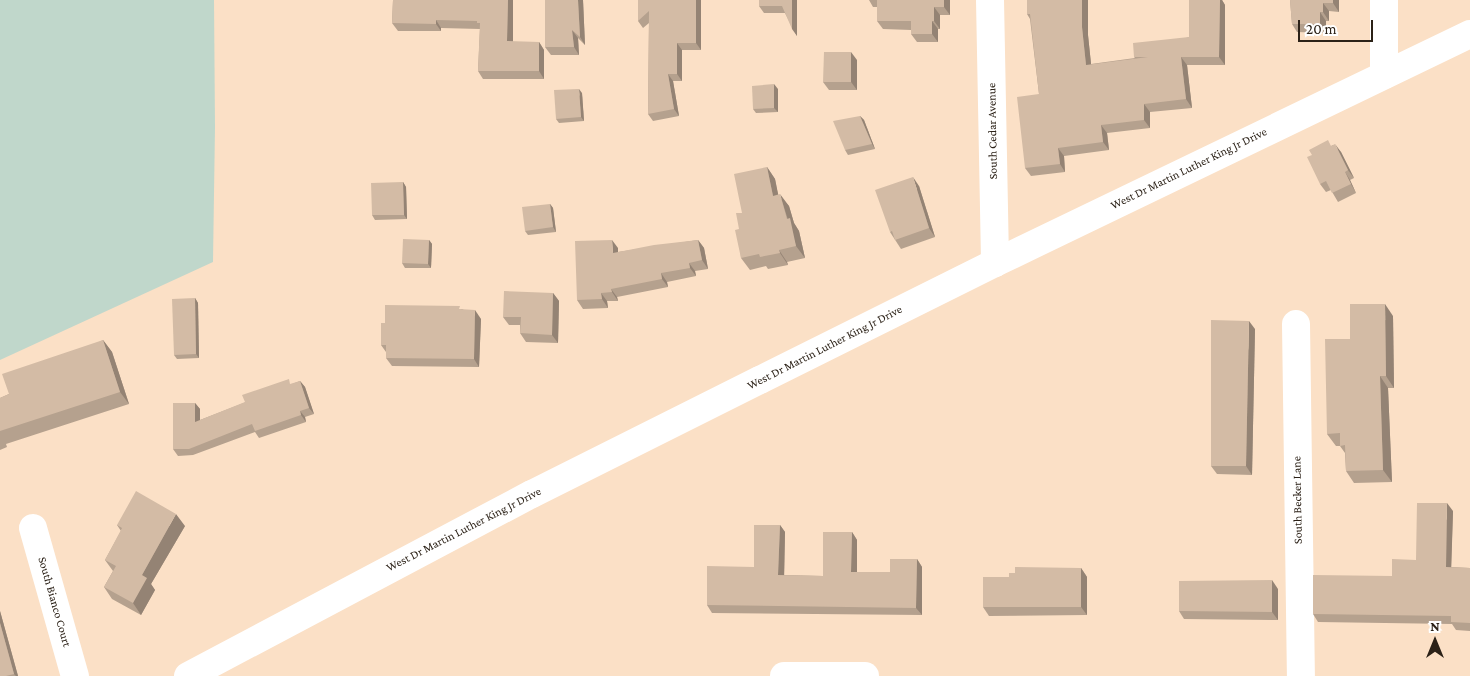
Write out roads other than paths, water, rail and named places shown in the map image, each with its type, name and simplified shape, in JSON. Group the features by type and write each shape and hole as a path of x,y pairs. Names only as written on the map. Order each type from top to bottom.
{"main road":[{"name":"South Cedar Avenue","path":"990,0 995,263"},
{"path":"1384,0 1384,75"},
{"name":"West Dr Martin Luther King Jr Drive","path":"188,676 532,494 995,263 1470,34"},
{"name":"South Becker Lane","path":"1296,324 1300,676"},
{"name":"South Bianco Court","path":"32,528 75,676"},
{"path":"784,676 865,676"}]}
